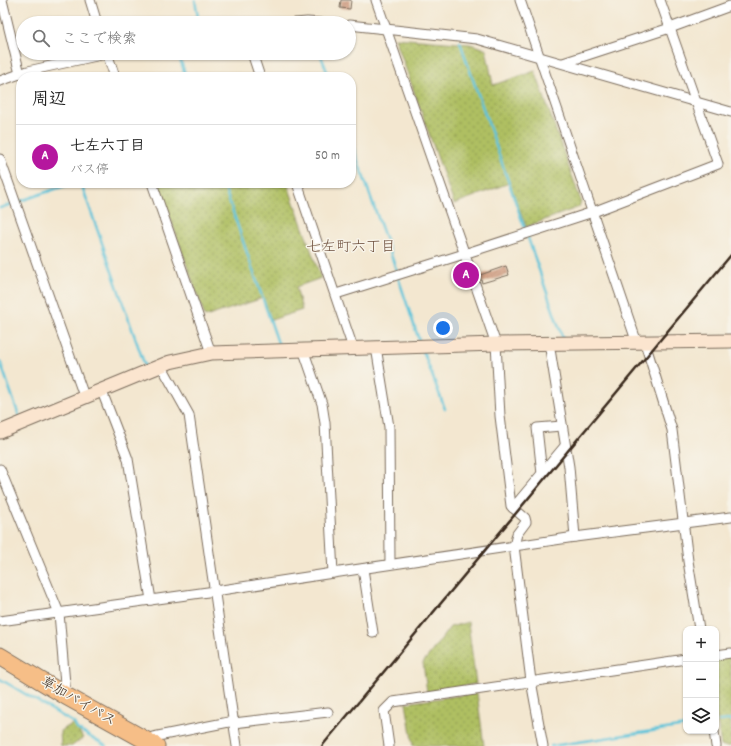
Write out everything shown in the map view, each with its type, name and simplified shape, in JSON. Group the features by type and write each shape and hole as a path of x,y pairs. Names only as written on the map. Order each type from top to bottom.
{"highway":[{"name":"草加バイパス","path":"0,656 146,745"},
{"name":"草加バイパス","path":"0,668 146,745"}],"street":[{"path":"2,0 16,58"},
{"path":"90,0 95,16"},
{"path":"376,0 496,344 500,416 511,506 525,518 526,522 517,534 514,546 531,681 543,746"},
{"path":"520,0 592,212 672,430 683,523 699,626"},
{"path":"336,294 592,212 718,164 660,0"},
{"path":"563,64 730,6"},
{"path":"356,26 477,39 731,112"},
{"path":"17,60 20,72"},
{"path":"25,72 77,60"},
{"path":"110,60 114,72"},
{"path":"254,60 258,72"},
{"path":"0,81 16,75"},
{"path":"0,159 84,396"},
{"path":"154,188 211,352"},
{"path":"299,188 336,294 353,348"},
{"path":"0,432 161,365 211,352 496,344 731,341"},
{"path":"549,343 568,467 575,537"},
{"path":"376,347 389,427 390,564"},
{"path":"303,349 322,404 325,423 333,572"},
{"path":"161,365 189,415 237,746"},
{"path":"101,390 128,459 150,600"},
{"path":"542,474 537,428 562,426"},
{"path":"513,508 565,446"},
{"path":"0,469 59,613 66,696"},
{"path":"0,621 215,591 333,572 363,569 575,537 731,517"},
{"path":"363,569 373,633"},
{"path":"719,655 731,653"},
{"path":"389,746 384,711 393,702 683,659"},
{"path":"146,745 153,737 234,722 328,712"},
{"path":"714,734 716,746"}],"green space":[{"path":"395,38 470,44 486,49 493,85 535,71 581,201 579,207 526,227 509,183 454,204"},
{"path":"160,188 289,188 321,278 296,287 302,310 271,320 263,298 205,317"},
{"path":"468,622 476,684 427,692 423,663 450,627"},
{"path":"729,656 731,671 731,746 721,746 719,732 719,658"},
{"path":"477,693 484,746 413,746 406,703"},
{"path":"74,723 83,738 72,746 61,746 60,731"}],"building":[{"path":"341,0 351,0 350,9 340,8"},
{"path":"506,266 509,275 482,283 480,275"}],"waterway":[{"path":"195,0 198,16"},
{"path":"460,42 563,339"},
{"path":"180,60 184,72"},
{"path":"323,60 327,72"},
{"path":"356,155 397,272"},
{"path":"0,208 58,188"},
{"path":"83,188 145,366"},
{"path":"225,188 279,346"},
{"path":"398,277 420,343"},
{"path":"423,351 445,409"},
{"path":"0,361 19,416"},
{"path":"0,679 74,723 77,729 106,746"},
{"path":"719,721 731,720"},
{"path":"551,746 683,726"}],"railway":[{"path":"322,746 731,255"}],"place":[{"name":"七左六丁目","path":"466,275"}],"district":[{"name":"七左町六丁目","path":"351,248"}]}
